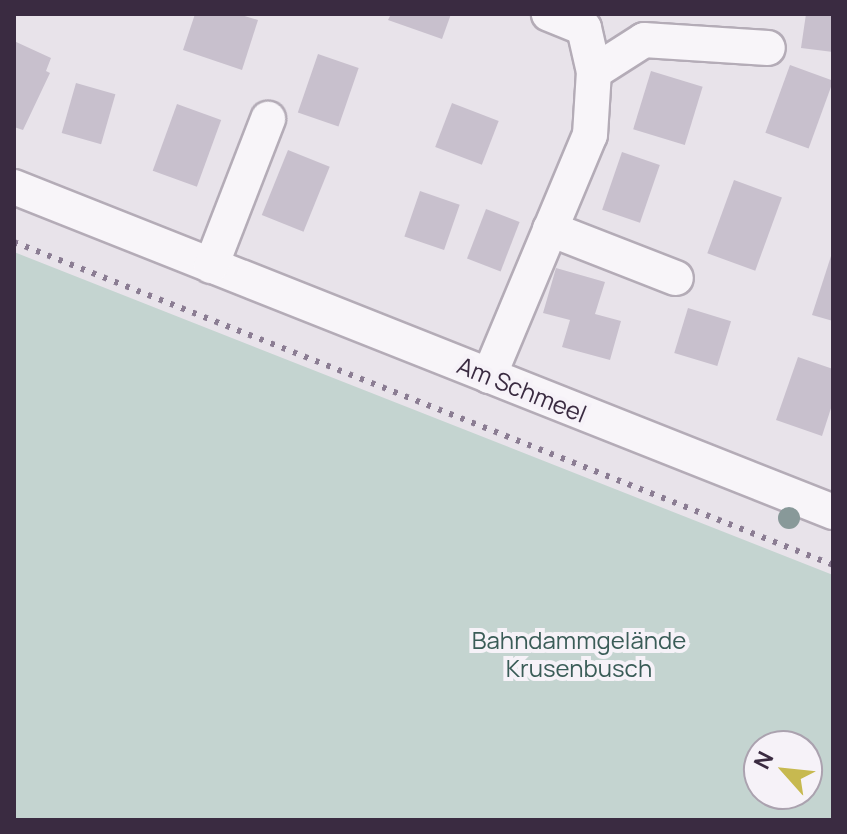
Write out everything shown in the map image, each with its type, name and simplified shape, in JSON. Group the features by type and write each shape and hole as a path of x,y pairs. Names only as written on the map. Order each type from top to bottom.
{"street":[{"path":"489,376 590,135 594,72 584,28 549,14"},
{"path":"594,72 644,40 768,48"},
{"path":"211,266 268,119"},
{"name":"Am Schmeel","path":"14,187 833,512"},
{"path":"550,229 676,278"}],"green space":[{"name":"Bahndammgelände Krusenbusch","path":"14,252 833,575 833,820 14,820"}],"building":[{"path":"195,14 238,14 258,20 242,70 183,50"},
{"path":"391,14 451,14 442,39 388,20"},
{"path":"806,14 833,14 833,52 801,48"},
{"path":"14,41 51,58 46,71 50,73 23,130 14,127"},
{"path":"318,54 359,68 338,127 298,113"},
{"path":"790,65 833,81 809,148 765,133"},
{"path":"651,71 703,87 685,145 633,129"},
{"path":"76,83 115,94 101,144 62,133"},
{"path":"452,103 499,121 482,165 435,147"},
{"path":"177,104 221,120 197,187 153,171"},
{"path":"288,150 330,167 304,232 262,215"},
{"path":"622,152 660,165 640,223 602,210"},
{"path":"734,180 782,197 755,271 707,253"},
{"path":"420,191 460,205 444,250 404,236"},
{"path":"486,209 520,222 501,271 467,258"},
{"path":"833,253 833,321 812,315"},
{"path":"556,268 605,282 595,314 621,321 610,360 562,347 570,320 543,313"},
{"path":"688,308 731,321 717,366 674,353"},
{"path":"798,357 833,369 833,402 822,436 776,420"}],"railway":[{"path":"14,242 833,565"}]}
